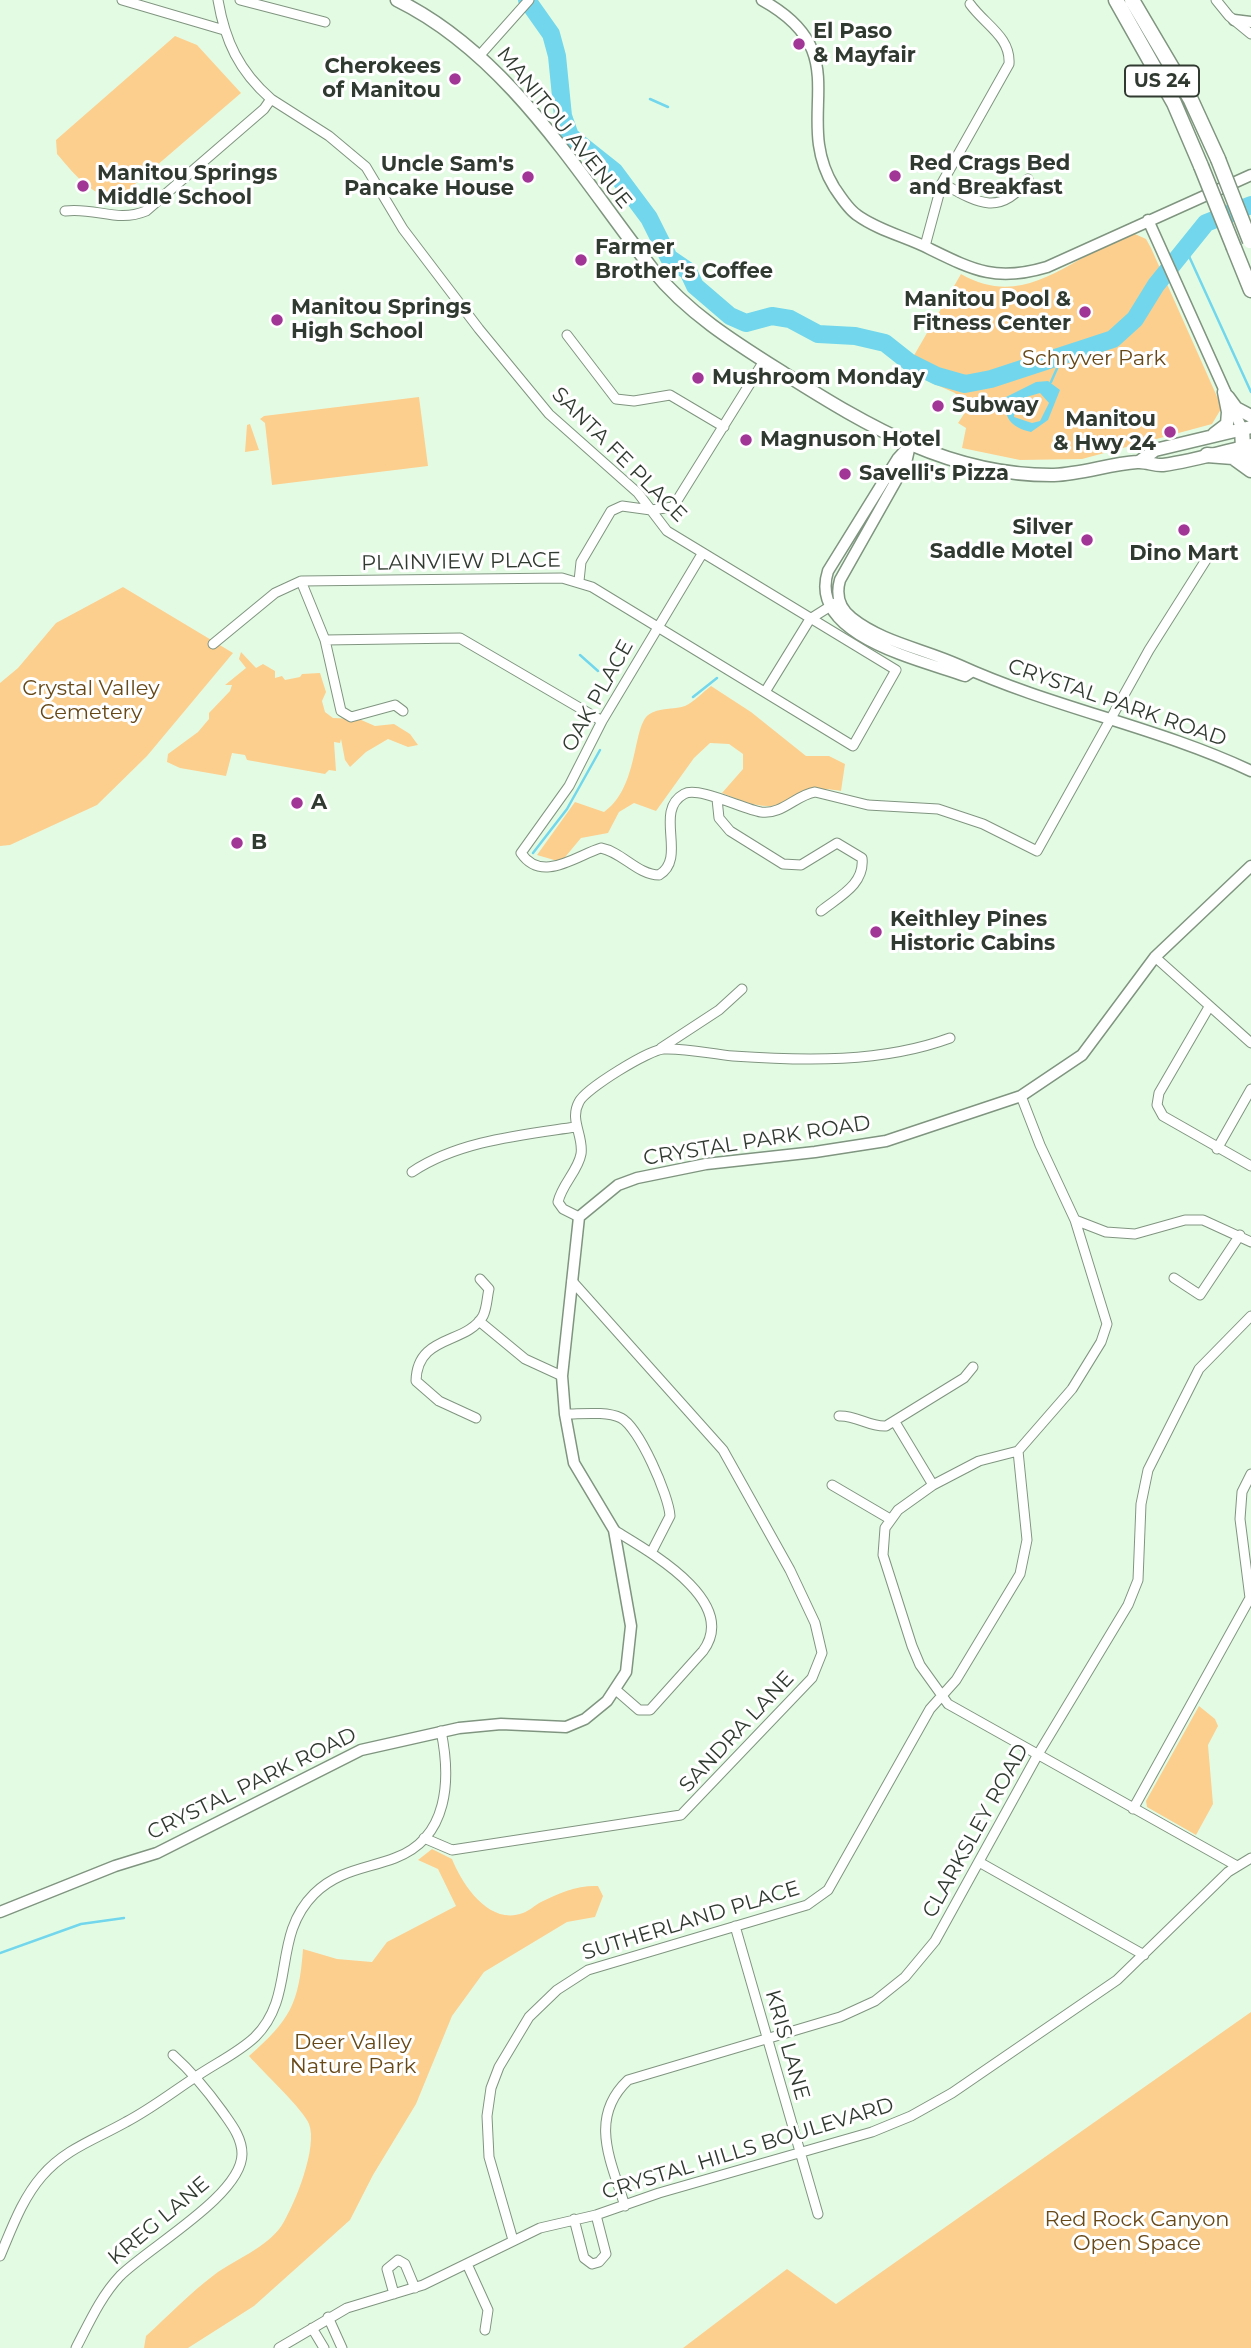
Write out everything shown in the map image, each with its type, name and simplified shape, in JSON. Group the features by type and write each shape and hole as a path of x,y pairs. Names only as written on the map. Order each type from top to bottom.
{"highway":[{"name":"US 24","path":"1116,0 1174,103 1251,290"},
{"name":"US 24","path":"1132,0 1191,100 1251,241"},
{"path":"1246,428 1251,465"},
{"path":"1207,455 1233,457 1251,470"}],"main road":[{"name":"MANITOU AVENUE","path":"397,0 442,25 481,55 547,132 662,280 706,320 764,361 854,417 910,445 961,464 1040,475 1091,471 1139,462 1160,466 1248,444"},
{"path":"1224,392 1236,408 1251,416"},
{"path":"1205,438 1227,424 1228,412 1224,392"},
{"name":"MANITOU AVENUE","path":"1139,462 1155,450 1246,428"}],"street":[{"path":"122,0 224,30"},
{"name":"SANTA FE PLACE","path":"218,0 231,50 246,72 271,99 338,142 366,167 411,240 549,414 638,493 667,531 897,670 853,746"},
{"path":"240,0 324,22"},
{"path":"481,55 529,0"},
{"path":"762,0 796,23 814,49 820,90 819,152 825,173 839,195 856,215 988,275 1020,275 1047,267 1251,175"},
{"path":"1216,0 1251,34"},
{"path":"925,246 942,183 1009,64 1010,51 1006,42 970,4"},
{"path":"1234,20 1251,22"},
{"path":"65,211 85,208 130,217 146,211 264,109 271,99"},
{"path":"942,183 984,205 1003,202 1020,189 1028,178"},
{"path":"1148,220 1224,392 1246,428"},
{"path":"567,335 616,399 634,401 670,395 724,427"},
{"path":"579,581 581,562 607,514 622,506 651,510 673,508 764,361"},
{"path":"765,692 810,619 839,601 838,587 843,572 906,463 910,445"},
{"path":"828,607 825,582 828,571 898,458 910,445"},
{"path":"821,911 858,881 864,871 862,858 837,843 801,865 783,864 730,831 719,818 717,799 764,813 779,810 815,792 868,805 938,809 983,824 1037,851 1113,719 1149,650 1211,552"},
{"name":"OAK PLACE","path":"702,554 602,721 569,786 521,853 538,865 560,866 601,848 621,855 652,875 659,875 669,865 670,819 678,799 689,792 698,791 717,799"},
{"name":"PLAINVIEW PLACE","path":"213,644 275,593 300,581 555,578 579,581 853,746"},
{"path":"300,581 325,640 341,711 351,717 395,705 403,711"},
{"name":"CRYSTAL PARK ROAD","path":"839,601 853,618 876,632 971,672 1113,719 1251,771"},
{"name":"CRYSTAL PARK ROAD","path":"828,607 842,623 864,638 965,676 971,672"},
{"path":"325,640 460,638 602,721"},
{"name":"CRYSTAL PARK ROAD","path":"0,1912 116,1866 151,1856 361,1750 441,1731 501,1724 566,1727 596,1712 616,1690 629,1661 631,1626 614,1530 574,1463 565,1415 562,1376 579,1217 618,1185 637,1178 706,1164 886,1141 1021,1096 1082,1055 1154,957 1251,866"},
{"path":"1154,957 1251,1043"},
{"path":"579,1217 563,1209 558,1202 565,1181 581,1155 575,1127 576,1106 583,1095 719,1010 742,989"},
{"path":"1209,1007 1159,1093 1157,1105 1163,1116 1251,1167"},
{"path":"661,1048 769,1058 828,1059 927,1046 950,1038"},
{"path":"1217,1149 1251,1089"},
{"path":"1021,1096 1040,1145 1075,1220 1107,1324 1095,1352 1072,1389 1018,1451 979,1461 933,1485 890,1519 883,1537 883,1555 920,1665 957,1712 1237,1866"},
{"path":"412,1172 437,1156 522,1135 575,1127"},
{"path":"1075,1220 1106,1231 1135,1234 1185,1220 1203,1220 1251,1242"},
{"path":"1174,1278 1200,1295 1240,1236"},
{"path":"476,1418 424,1391 416,1381 416,1370 432,1347 479,1321 485,1313 489,1289 480,1279"},
{"name":"SANDRA LANE","path":"424,1838 452,1850 681,1815 812,1678 822,1653 815,1622 790,1570 723,1450 572,1281"},
{"name":"CLARKSLEY ROAD","path":"625,2206 603,2128 610,2102 622,2087 638,2075 840,2017 864,2007 892,1989 935,1941 1037,1756 1128,1605 1138,1580 1141,1504 1148,1470 1199,1368 1251,1316"},
{"path":"479,1321 525,1359 562,1376"},
{"path":"839,1416 852,1415 881,1426 895,1422 964,1378 973,1367"},
{"path":"565,1415 612,1416 629,1425 662,1483 670,1510 670,1516 652,1553"},
{"path":"895,1422 933,1485"},
{"name":"SUTHERLAND PLACE","path":"513,2240 489,2157 487,2116 491,2088 517,2032 542,2001 588,1970 807,1905 828,1890 942,1694 956,1681 1023,1565 1027,1540 1018,1451"},
{"path":"1133,1809 1250,1598 1240,1519 1241,1492 1251,1474"},
{"path":"832,1485 890,1519"},
{"path":"614,1530 652,1553 688,1581 710,1618 712,1634 703,1651 650,1710 639,1710 616,1690"},
{"path":"0,2256 28,2196 44,2173 65,2155 145,2111 244,2046 267,2023 282,1989 287,1938 298,1914 313,1894 335,1877 395,1858 424,1838 437,1821 446,1790 447,1766 441,1731"},
{"name":"CRYSTAL HILLS BOULEVARD","path":"279,2348 328,2318 361,2303 415,2288 513,2240 555,2223 596,2215 872,2132 931,2106 1117,1980 1237,1866 1251,1858"},
{"path":"979,1862 1144,1955"},
{"name":"KRIS LANE","path":"734,1926 818,2214"},
{"name":"KREG LANE","path":"76,2348 103,2298 122,2274 229,2185 241,2163 240,2141 197,2076 173,2056"},
{"path":"574,2219 584,2258 590,2263 596,2263 606,2254 596,2215"},
{"path":"394,2294 387,2270 390,2264 398,2260 405,2264 415,2288"},
{"path":"467,2264 488,2310 485,2330"},
{"path":"328,2318 342,2348"},
{"path":"312,2328 324,2348"}],"green space":[{"path":"175,36 197,45 241,93 120,197 110,197 93,190 57,154 56,140"},
{"name":"Schryver Park","path":"1135,234 1146,239 1151,248 1219,401 1221,409 1212,424 1082,459 1020,460 962,448 966,428 958,423 968,408 955,393 905,371 961,274 985,284 1008,287 1030,283"},
{"path":"419,397 428,466 272,485 265,423 260,419 264,416"},
{"path":"250,424 259,450 245,452 247,425"},
{"name":"Crystal Valley Cemetery","path":"123,587 233,653 147,756 97,805 10,845 0,846 0,683 18,668 56,623"},
{"path":"241,652 256,668 263,664 275,671 275,678 282,676 285,680 300,677 302,674 320,673 326,692 322,701 325,712 333,718 359,719 375,726 394,724 410,734 418,745 408,747 388,739 366,752 350,767 345,760 341,739 340,743 334,742 336,771 329,770 325,774 247,760 245,755 232,753 226,776 180,768 167,762 168,754 198,732 209,719 209,713 230,691 232,685 225,685 246,668 239,659"},
{"path":"711,686 751,712 806,756 829,756 845,764 841,791 818,790 771,806 740,800 722,793 743,769 743,754 729,744 710,743 694,758 656,811 634,803 619,812 608,833 581,838 561,862 537,855 575,802 604,812 615,801 629,774 639,733 648,715 685,706"},
{"path":"1199,1706 1215,1719 1218,1726 1208,1745 1213,1804 1196,1835 1147,1807 1146,1801"},
{"name":"Deer Valley Nature Park","path":"432,1849 452,1859 470,1891 488,1908 499,1914 523,1913 541,1902 583,1887 598,1886 603,1896 595,1917 567,1922 484,1972 452,2016 416,2104 373,2175 350,2220 254,2306 188,2348 144,2348 146,2336 196,2289 276,2233 299,2190 308,2161 311,2134 309,2124 291,2100 249,2056 274,2032 290,2010 299,1984 303,1949 337,1959 372,1962 387,1942 456,1906 438,1869 418,1860"},
{"name":"Red Rock Canyon Open Space","path":"1251,2012 1251,2348 683,2348 787,2269 836,2304"}],"water":[{"path":"1048,381 1060,390 1048,420 1031,432 1013,424 1007,416 1006,397 1036,382","holes":["1040,393 1049,403 1040,421 1032,423 1014,417 1016,400"]}],"waterway":[{"path":"527,0 551,34 557,56 563,116 570,136 614,171 649,218 669,258 688,271 695,286 730,316 746,323 772,316 790,319 818,334 855,336 885,343 909,362 937,376 965,384 991,379 1113,339 1135,319 1156,285 1206,223 1251,205"},
{"path":"650,99 668,107"},
{"path":"1189,244 1188,254 1251,392"},
{"path":"1051,382 1062,357"},
{"path":"580,655 598,671"},
{"path":"693,697 717,678"},
{"path":"533,853 567,809 600,750"},
{"path":"0,1953 81,1924 124,1918"}],"place":[{"name":"El Paso & Mayfair","path":"799,44"},
{"name":"Cherokees of Manitou","path":"455,79"},
{"name":"Red Crags Bed and Breakfast","path":"895,176"},
{"name":"Uncle Sam's Pancake House","path":"528,177"},
{"name":"Manitou Springs Middle School","path":"83,186"},
{"name":"Farmer Brother's Coffee","path":"581,260"},
{"name":"Manitou Pool & Fitness Center","path":"1085,312"},
{"name":"Manitou Springs High School","path":"277,320"},
{"name":"Mushroom Monday","path":"698,378"},
{"name":"Subway","path":"938,406"},
{"name":"Manitou & Hwy 24","path":"1170,432"},
{"name":"Magnuson Hotel","path":"746,440"},
{"name":"Savelli's Pizza","path":"845,474"},
{"name":"Dino Mart","path":"1184,530"},
{"name":"Silver Saddle Motel","path":"1087,540"},
{"name":"A","path":"297,803"},
{"name":"B","path":"237,843"},
{"name":"Keithley Pines Historic Cabins","path":"876,932"}]}
